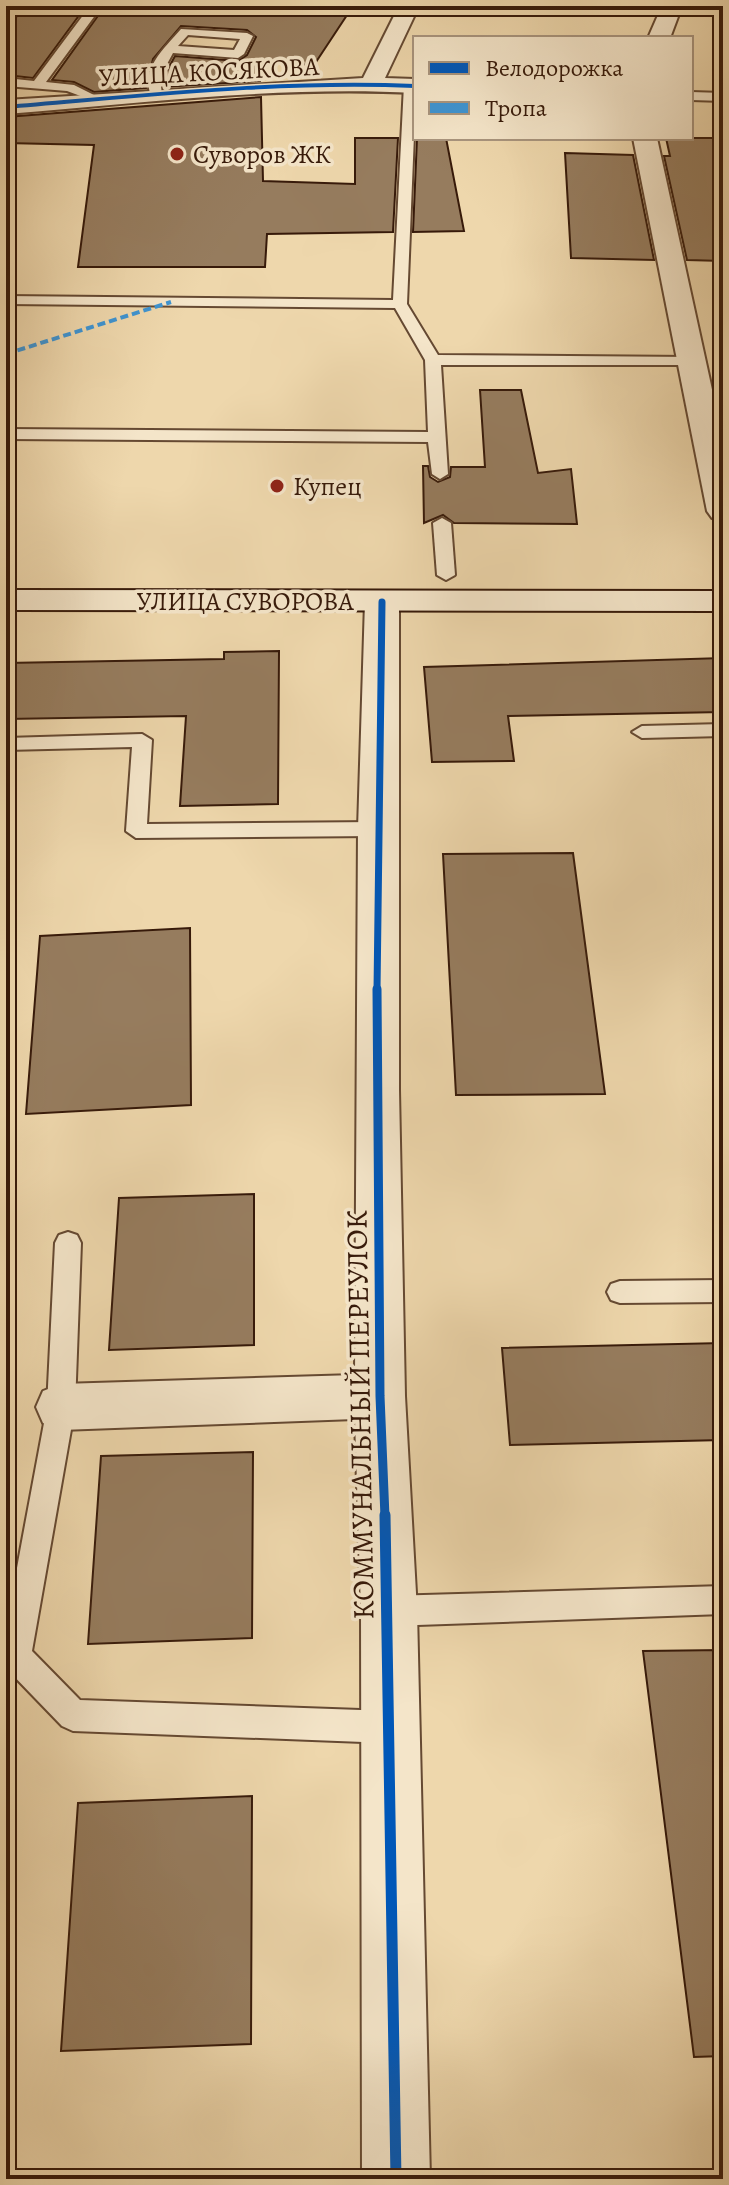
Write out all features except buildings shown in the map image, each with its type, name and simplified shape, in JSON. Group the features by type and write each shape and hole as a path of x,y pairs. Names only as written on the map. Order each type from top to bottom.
{"street":[{"path":"371,84 409,6"},
{"path":"660,36 672,6"},
{"name":"УЛИЦА КОСЯКОВА","path":"6,107 90,98 371,84 412,86"},
{"path":"645,140 691,362 716,442 723,511"},
{"name":"УЛИЦА СУВОРОВА","path":"6,575 723,573"},
{"name":"УЛИЦА СУВОРОВА","path":"6,600 723,601"},
{"name":"КОММУНАЛЬНЫЙ ПЕРЕУЛОК","path":"382,602 377,829 380,1396 389,1611 396,2179"},
{"path":"61,1407 380,1396"}],"lane":[{"path":"39,85 41,77 96,6"},
{"path":"156,95 150,82 152,72 185,31 247,36 238,54 171,49"},
{"path":"6,82 70,88 90,98"},
{"path":"412,86 400,304 433,360 440,474"},
{"path":"693,96 723,97"},
{"path":"6,300 400,304"},
{"path":"433,360 691,362"},
{"path":"6,434 436,437"},
{"path":"442,523 446,575"},
{"path":"642,732 723,730"},
{"path":"6,744 142,740 136,831 377,829"},
{"path":"68,1243 61,1407 16,1656 73,1715 389,1727"},
{"path":"620,1292 723,1291"},
{"path":"389,1611 723,1600"}],"marked path":[{"path":"6,354 171,302"}],"cycle path":[{"path":"6,107 156,95 371,84 413,86"},
{"path":"382,602 377,829 377,1090 380,1396 389,1611 396,2179"}],"place":[{"name":"Суворов ЖК","path":"177,154"},
{"name":"Купец","path":"277,486"}]}
